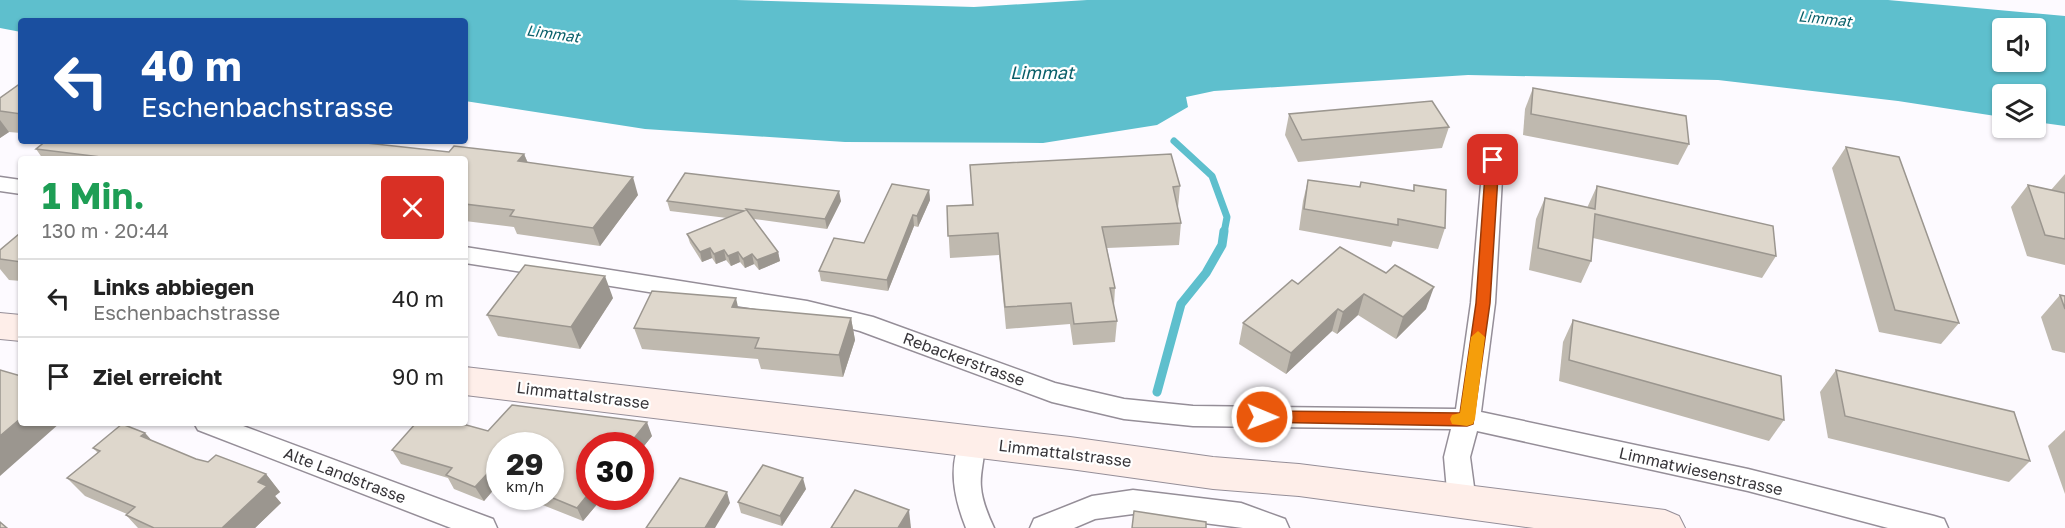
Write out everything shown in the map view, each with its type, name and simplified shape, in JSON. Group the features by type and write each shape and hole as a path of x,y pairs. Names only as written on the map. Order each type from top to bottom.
{"main road":[{"path":"0,326 18,328"},
{"name":"Limmattalstrasse","path":"468,381 1636,522 1665,528"}],"street":[{"path":"1462,502 1457,457 1467,419 1483,303 1493,160"},
{"path":"0,184 18,187"},
{"name":"Rebackerstrasse","path":"468,255 837,315 865,323 1052,392 1124,409 1193,416 1467,419"},
{"name":"Limmatwiesenstrasse","path":"1467,419 1748,480 1934,528"},
{"name":"Alte Landstrasse","path":"215,426 483,528"},
{"path":"972,442 966,472 966,493 980,528"},
{"path":"1044,528 1092,508 1133,502 1241,515 1275,528"}],"water":[{"name":"Limmat","path":"0,0 736,0 974,7 1087,0 1888,0 2065,16 2065,126 2046,123 2046,84 1992,84 1992,115 1898,101 1718,80 1468,75 1214,91 1186,97 1188,107 1157,125 1043,143 845,142 645,129 468,101 468,18 18,18 18,31 0,28"}],"building":[{"path":"18,85 18,114 0,111 0,98"},
{"path":"1533,88 1686,116 1689,144 1531,114"},
{"path":"1432,101 1449,127 1302,140 1289,114"},
{"path":"42,144 376,144 449,152 454,146 524,154 518,161 633,177 593,228 510,216 514,210 468,204 468,156 93,156 36,149"},
{"path":"1846,147 1899,157 1959,323 1895,310"},
{"path":"1171,154 1180,186 1173,187 1181,223 1102,227 1115,288 1110,288 1117,321 1074,324 1071,303 1005,307 998,233 948,236 947,206 973,205 970,165"},
{"path":"685,173 839,191 825,219 746,209 778,252 757,260 752,254 743,259 738,252 728,256 724,250 714,254 710,248 700,252 687,234 744,211 667,201"},
{"path":"1308,180 1360,187 1361,182 1414,191 1414,185 1446,190 1445,228 1398,219 1398,225 1304,209"},
{"path":"892,184 929,190 917,216 913,215 887,280 819,271 834,238 864,243"},
{"path":"2028,185 2065,193 2065,239 2045,235"},
{"path":"1597,186 1773,226 1776,256 1595,214 1591,261 1538,248 1545,198 1595,209"},
{"path":"18,235 18,262 0,259 0,250"},
{"path":"1340,247 1386,273 1395,265 1434,287 1403,317 1364,294 1343,312 1338,309 1291,353 1243,323 1292,280 1298,284"},
{"path":"525,265 605,276 571,327 487,315"},
{"path":"652,291 736,298 732,307 851,318 839,355 755,348 759,338 634,328"},
{"path":"2060,295 2065,296 2065,309"},
{"path":"1573,320 1781,376 1784,420 1569,360"},
{"path":"0,370 18,375 18,421 0,436"},
{"path":"1836,370 2014,412 2030,461 1845,416"},
{"path":"512,405 647,422 639,432 576,432 576,508 564,503 564,432 486,432 486,475 475,487 446,475 452,468 392,450 413,426 468,425 488,431"},
{"path":"120,426 127,426 145,433 141,436 196,459 208,462 216,455 266,474 258,482 267,486 222,528 154,528 126,515 135,507 67,478 100,451 93,448"},
{"path":"763,465 803,478 780,516 738,502"},
{"path":"680,478 727,492 705,528 646,528"},
{"path":"855,490 909,510 898,528 831,528"},
{"path":"1134,511 1206,522 1206,528 1132,528"}],"waterway":[{"path":"1174,141 1212,176 1227,217 1224,233"},
{"path":"1157,392 1181,304 1206,273 1222,245 1224,231"}],"slow traffic":[{"path":"1457,419 1467,419 1478,337"}],"route":[{"path":"1262,417 1467,419 1483,303 1493,160"}]}
